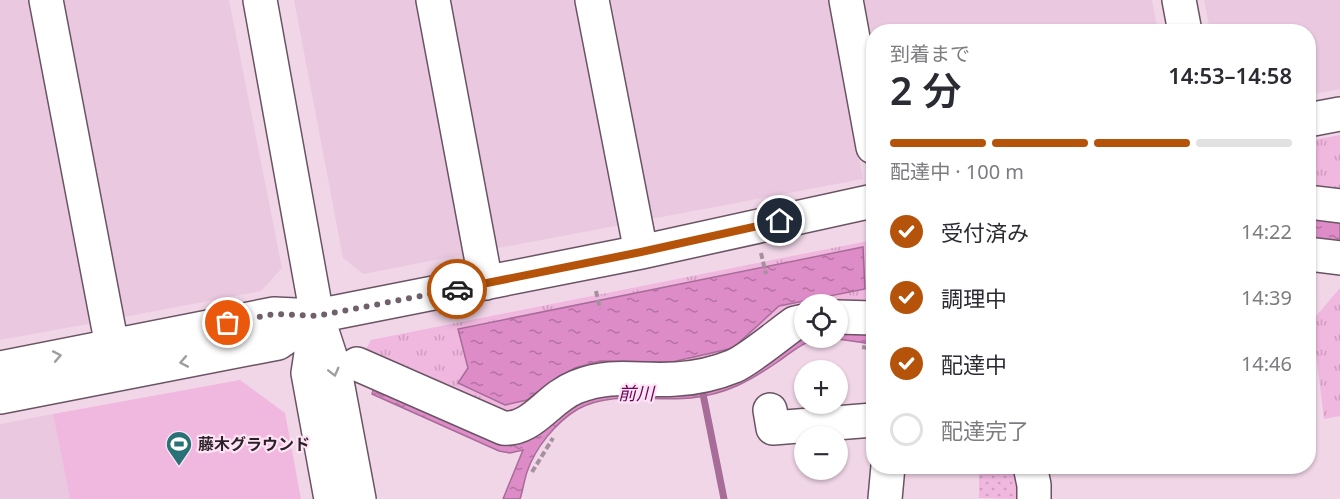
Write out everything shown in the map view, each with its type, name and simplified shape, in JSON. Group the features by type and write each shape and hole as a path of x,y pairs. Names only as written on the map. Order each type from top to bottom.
{"street":[{"path":"46,0 112,346"},
{"path":"260,0 317,316 335,371 359,499"},
{"path":"433,0 486,283"},
{"path":"592,0 641,252"},
{"path":"846,0 866,109"},
{"path":"1179,0 1184,24"},
{"path":"1316,118 1340,114"},
{"path":"0,368 274,314 317,316 641,252 866,203"},
{"path":"1316,203 1340,206"},
{"path":"1316,255 1340,258"},
{"path":"0,397 278,343 317,316"},
{"path":"317,316 308,373 331,499"},
{"path":"848,317 866,318"},
{"path":"357,364 503,428 514,429 526,424 557,397 575,387 613,377 686,378 735,366 794,324"},
{"path":"770,410 773,428 866,421"},
{"path":"885,499 887,474"},
{"path":"1032,474 1034,499"}],"path":[{"path":"761,253 766,274"},
{"path":"596,291 600,309"}],"shaded area":[{"path":"0,0 33,0 93,323 0,340"},
{"path":"62,0 229,0 282,268 261,291 124,317"},
{"path":"294,0 420,0 467,254 363,274 343,258"},
{"path":"446,0 580,0 621,225 493,249"},
{"path":"611,0 830,0 863,179 651,219"},
{"path":"858,0 1152,0 1157,24 866,24 866,42"},
{"path":"1204,0 1340,0 1340,89 1316,94 1316,24 1209,24"},
{"path":"53,414 70,499 0,499 0,424"}],"green space":[{"path":"1340,135 1340,198 1316,196 1316,140"},
{"path":"866,241 866,311 848,307 848,294 794,294 794,320 736,357 514,422 362,356 371,340"},
{"path":"1340,288 1340,416 1324,419 1316,354 1316,316"},
{"name":"藤木グラウンド","path":"240,380 285,413 301,499 70,499 53,414"},
{"path":"979,474 1021,474 1023,499 979,498"}],"water":[{"path":"1316,217 1340,220 1340,242 1316,239"},
{"path":"863,247 865,289 840,294 794,294 794,303 779,306 733,348 672,362 600,361 575,368 547,384 527,400 505,405 458,383 468,368 458,329"},
{"path":"848,326 866,327 866,343 848,341"},
{"name":"前川","path":"794,331 794,348 797,348 748,380 727,390 691,398 619,398 591,403 578,409 554,428 541,445 527,472 520,499 503,499 523,450 510,453 499,451 372,394 375,384 496,440 560,403 636,384"}],"waterway":[{"path":"702,389 724,499"}],"way so far":[{"path":"228,323 274,314 317,316 457,289"}],"place":[{"name":"藤木グラウンド","path":"179,467"}],"route":[{"path":"457,289 780,221"}]}
